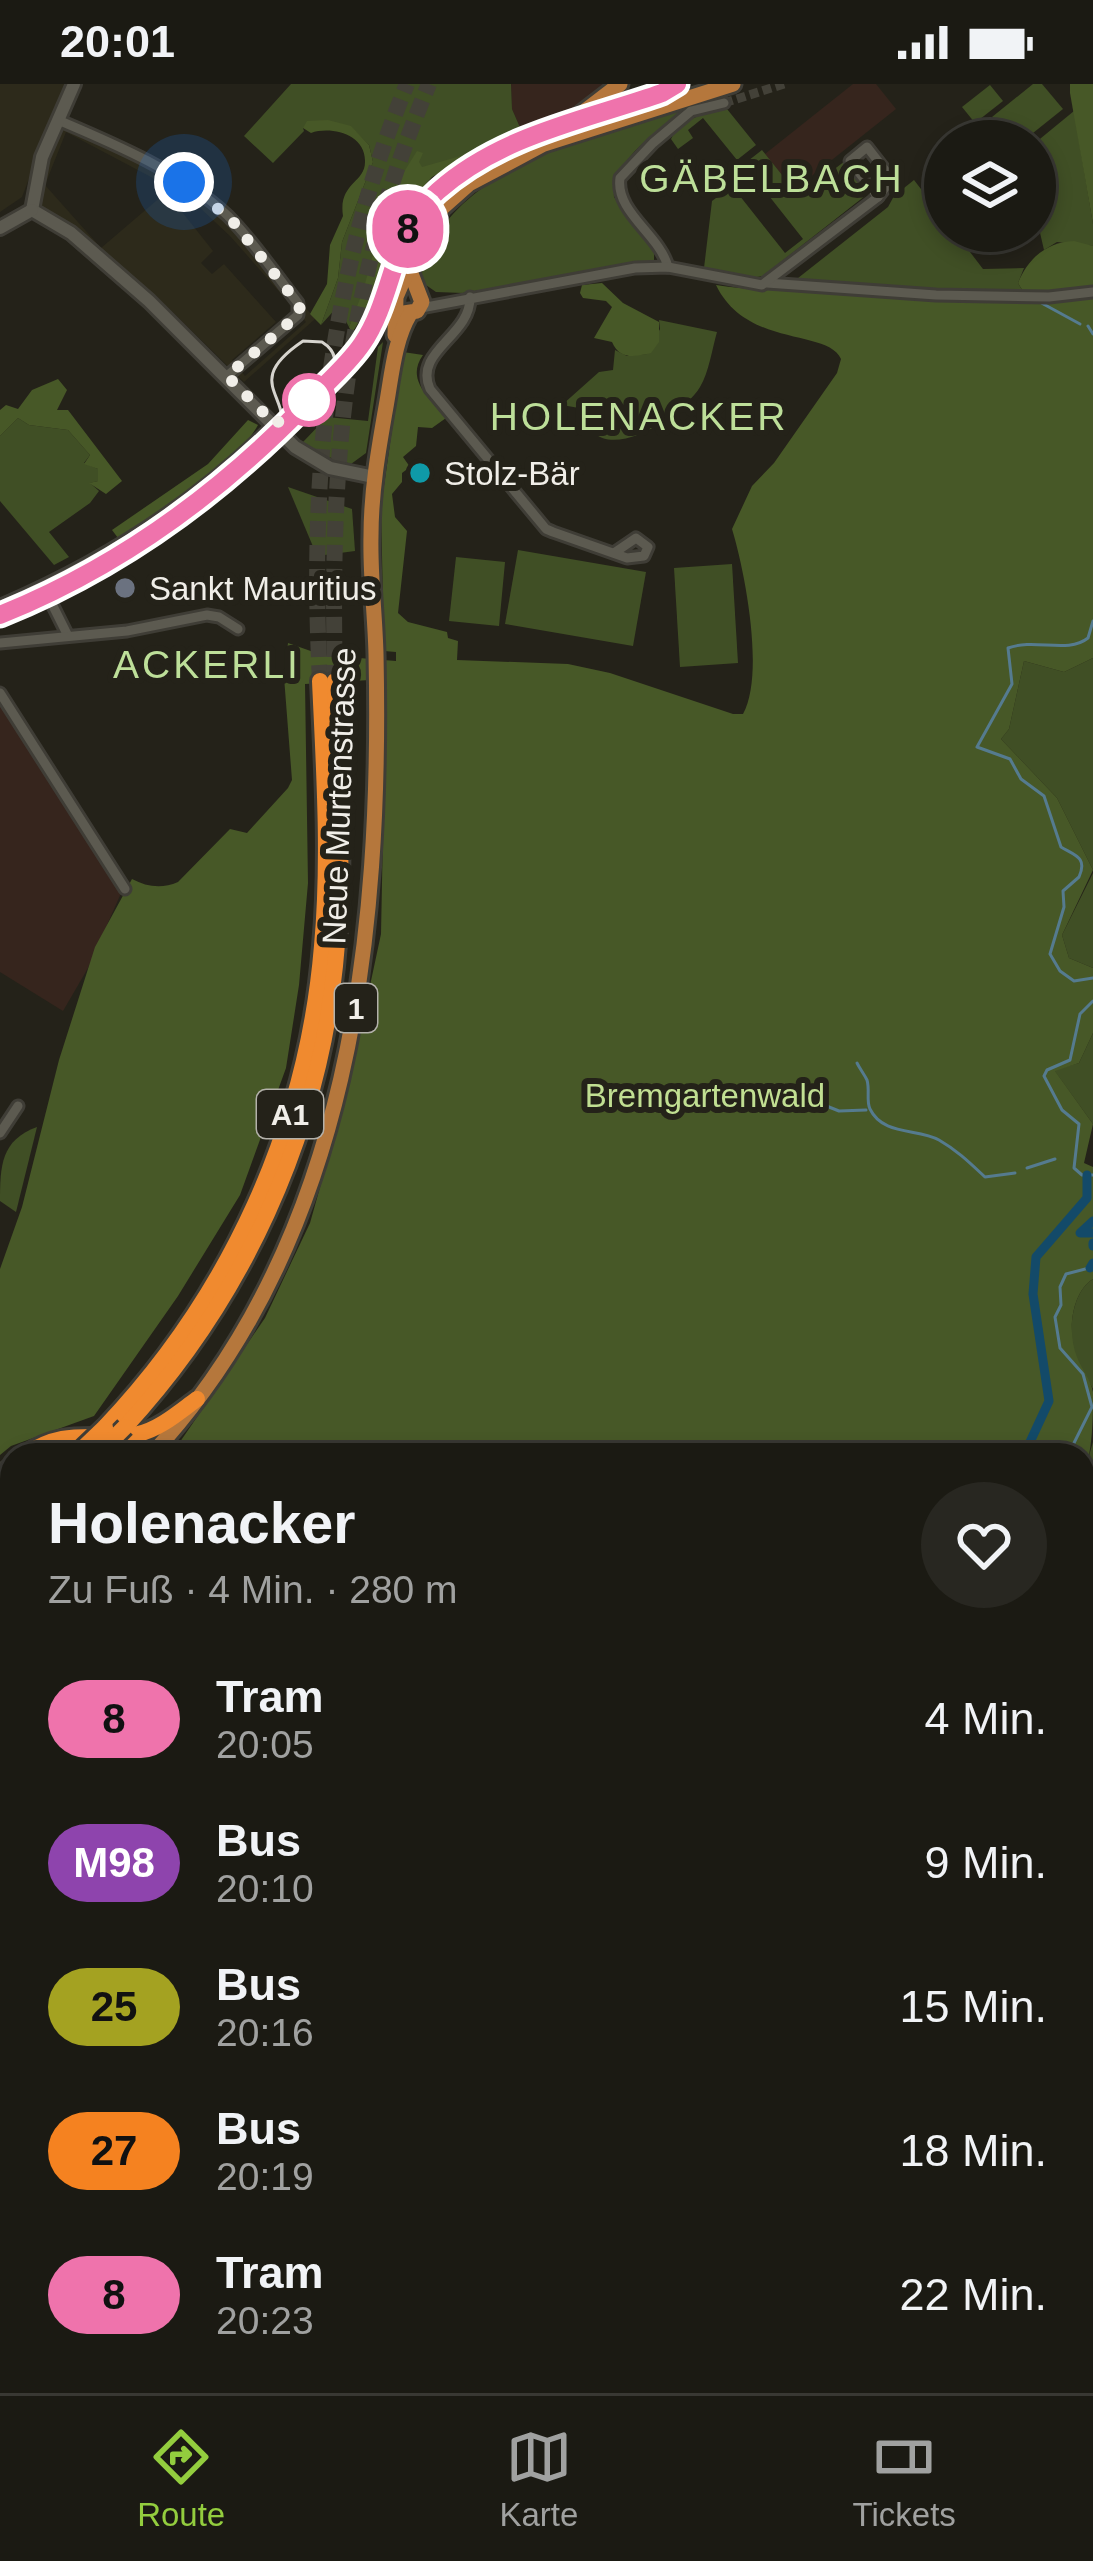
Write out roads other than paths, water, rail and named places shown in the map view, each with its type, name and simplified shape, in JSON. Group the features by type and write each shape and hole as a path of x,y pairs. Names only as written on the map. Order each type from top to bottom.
{"highway":[{"name":"A1","path":"93,1443 166,1356 219,1276 261,1192 293,1104 310,1036 323,942 327,681 340,835 339,920 328,1015 308,1106 274,1199 231,1284 177,1365 125,1427 100,1443"},
{"path":"49,1443 80,1435 136,1434 159,1426 196,1399"},
{"path":"55,1440 91,1443"}],"main road":[{"name":"1","path":"544,144 620,84"},
{"name":"1","path":"411,302 410,272 426,232 456,194 544,144 734,84"},
{"name":"Neue Murtenstrasse","path":"168,1443 254,1312 293,1232 326,1139 349,1047 366,929 372,836 376,658 370,540 374,477 396,348 411,302"},
{"name":"Neue Murtenstrasse","path":"162,1443 180,1422"}],"street":[{"path":"0,228 32,209 43,157 74,84"},
{"path":"668,267 662,250 622,199 618,182 626,169 691,111 724,103"},
{"path":"58,120 166,171 212,202 298,303 299,313 227,376"},
{"path":"767,283 878,197 892,179 867,148 850,161 878,197"},
{"path":"32,209 106,262 292,445 343,473 374,477"},
{"path":"411,302 668,267 754,285 1049,297 1093,292"},
{"path":"465,298 470,315 428,362 424,375 430,389 539,524 614,553"},
{"path":"0,607 97,560 183,504 275,424"},
{"path":"44,588 68,636"},
{"path":"0,643 137,630 206,615 238,628"},
{"path":"0,693 125,889"},
{"path":"0,1133 18,1106"}],"waterway":[{"path":"1036,300 1080,324"},
{"path":"1088,326 1093,334"},
{"name":"GÄBELBACH","path":"1093,621 1088,638 1080,643 1008,648 1012,684 977,747 1010,759 1021,779 1044,796 1061,847 1081,861 1079,877 1063,891 1064,907 1050,954 1060,971 1074,981 1093,978"},
{"name":"GÄBELBACH","path":"1093,1001 1080,1014 1070,1060 1044,1076 1062,1110 1079,1124 1074,1168 1082,1175 1093,1175"},
{"path":"857,1063 867,1080 870,1109 883,1124 939,1140 985,1177 1015,1173"},
{"path":"789,1091 839,1111 866,1110"},
{"path":"1027,1168 1055,1159"},
{"path":"1030,1443 1049,1401 1033,1294 1036,1257 1087,1198 1087,1175"},
{"path":"1093,1221 1080,1233 1093,1233"},
{"name":"GÄBELBACH","path":"1090,1268 1093,1263"},
{"name":"GÄBELBACH","path":"1074,1443 1092,1407 1083,1374 1060,1348 1055,1317 1066,1274 1093,1267"}],"tunnel":[{"path":"320,681 318,528 330,378 359,229 407,84"},
{"path":"335,681 335,524 348,377 377,233 429,84"},
{"path":"724,103 784,84"}],"tram line":[{"name":"8","path":"0,615 68,585 128,550 201,501 266,446 362,345 412,220 454,178 516,141 677,84"},
{"path":"0,619 126,556 203,503 275,443 358,357 375,330 414,230 440,195 464,175 517,145 664,97 685,84"},
{"path":"278,440 281,412 272,380 284,356 303,341 322,342 335,359 329,380"}],"place":[{"name":"Stolz-Bär","path":"420,473"},
{"name":"Sankt Mauritius","path":"125,588"}],"district":[{"name":"GÄBELBACH","path":"772,178"},
{"name":"HOLENACKER","path":"639,416"},
{"name":"ACKERLI","path":"207,664"}],"park label":[{"name":"Bremgartenwald","path":"705,1095"}]}
